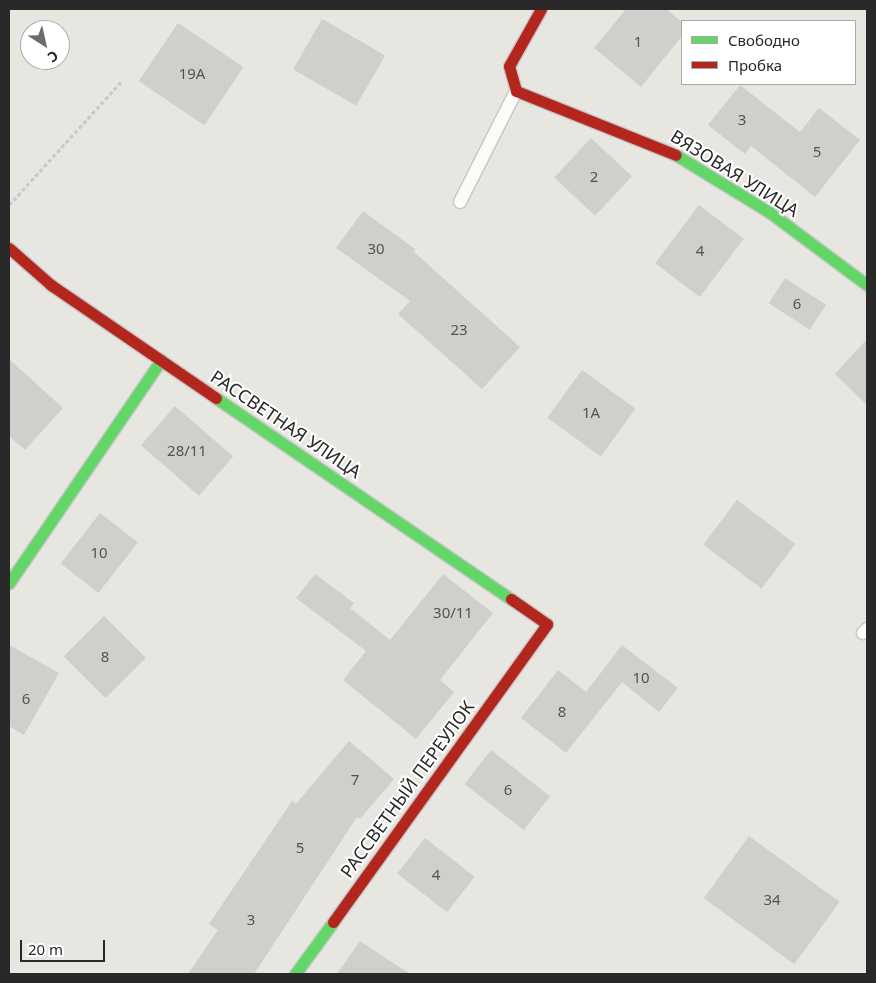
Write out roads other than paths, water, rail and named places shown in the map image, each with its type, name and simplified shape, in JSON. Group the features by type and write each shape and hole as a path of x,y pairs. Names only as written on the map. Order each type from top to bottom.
{"street":[{"path":"516,91 509,66 541,9"},
{"name":"ВЯЗОВАЯ УЛИЦА","path":"516,91 668,150 769,212 867,285"},
{"name":"РАССВЕТНАЯ УЛИЦА","path":"9,248 51,285 547,624"},
{"path":"9,583 161,360"},
{"name":"РАССВЕТНЫЙ ПЕРЕУЛОК","path":"295,974 547,624"}],"lane":[{"path":"460,202 516,91"}]}
